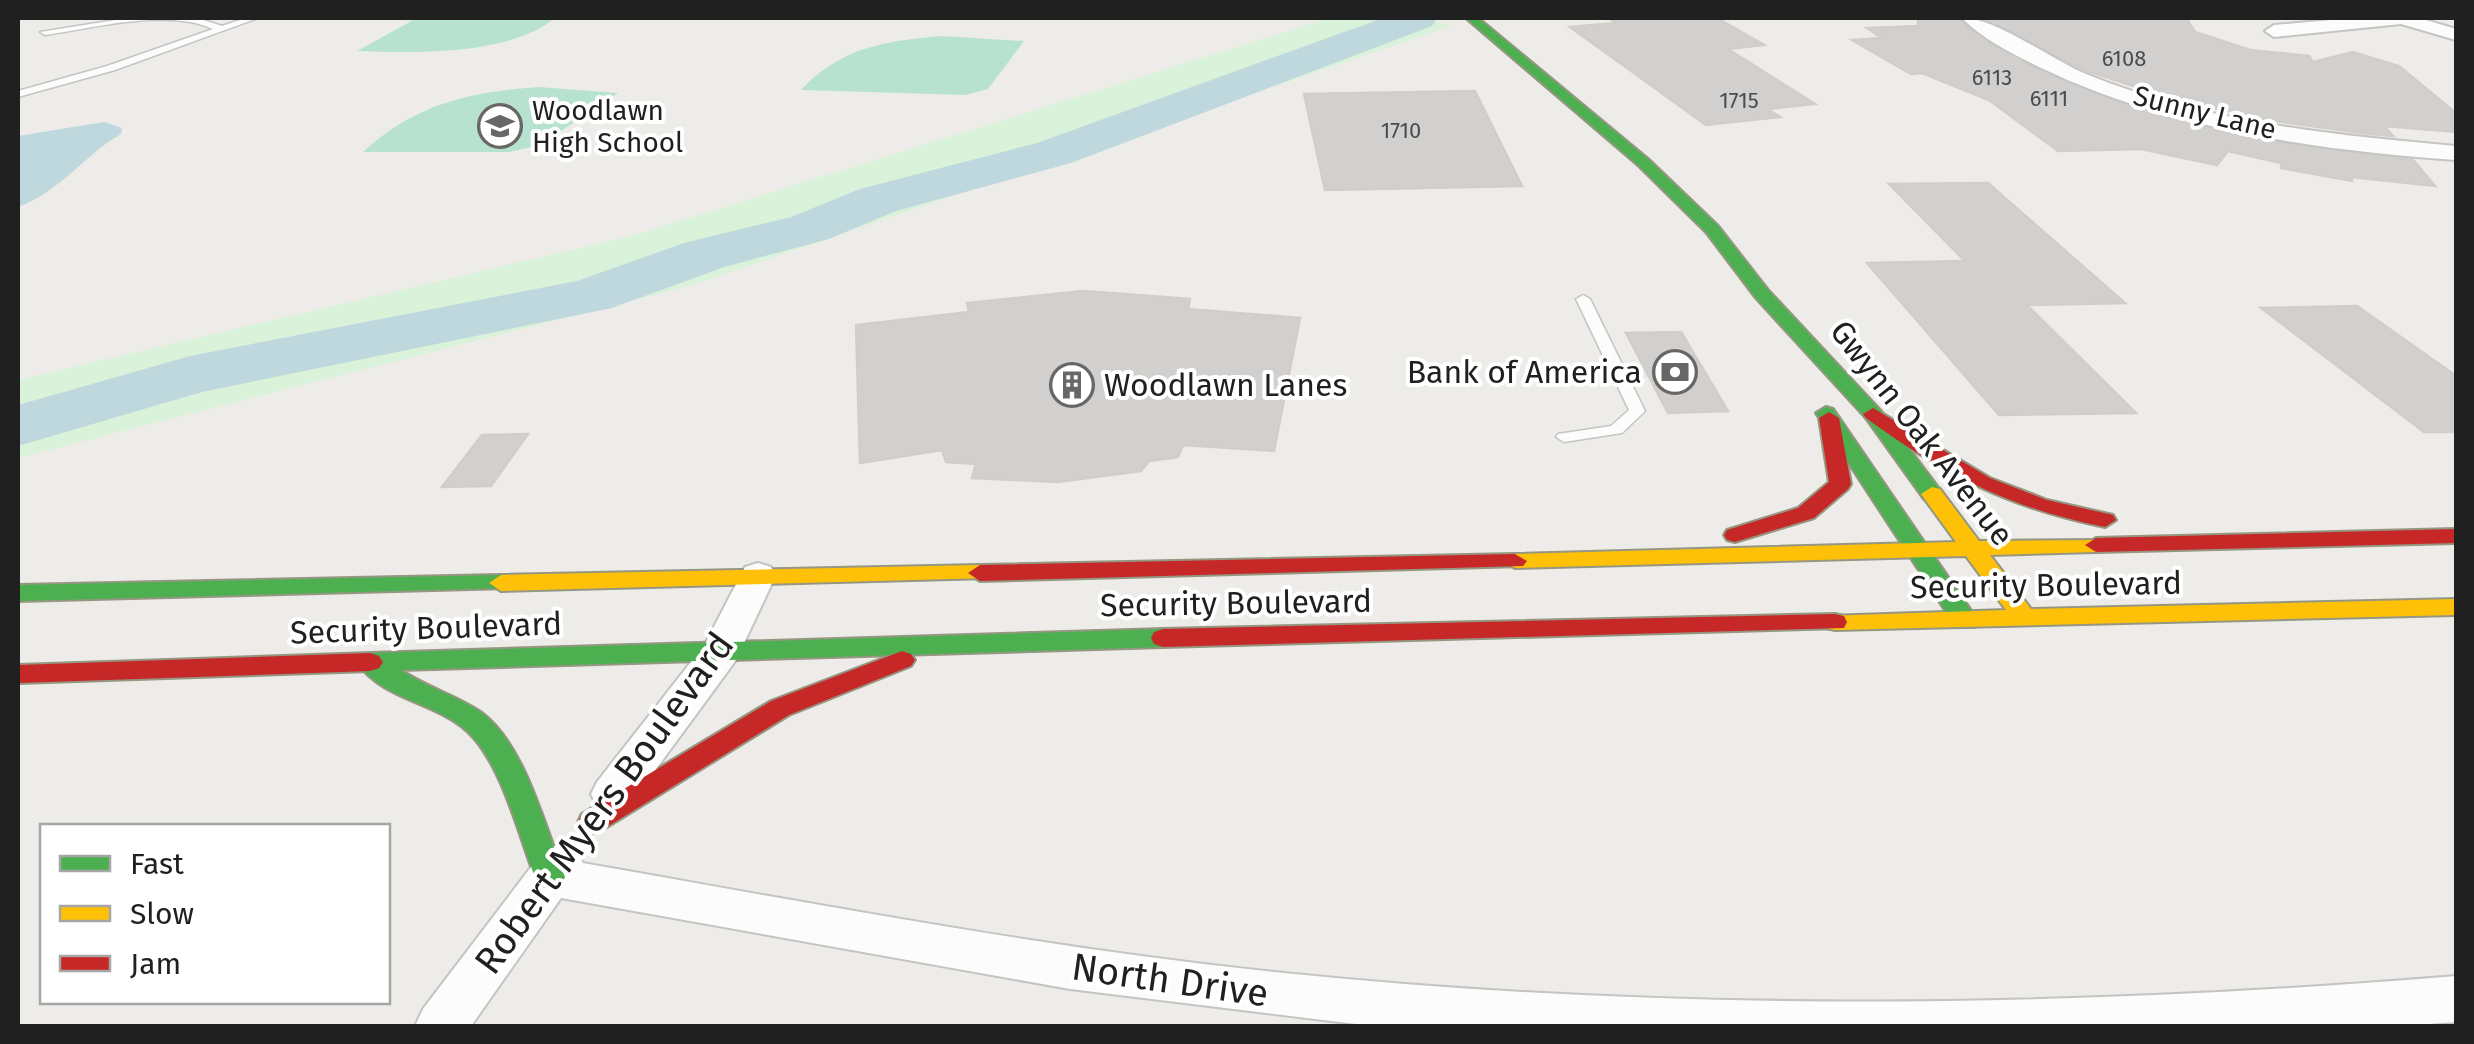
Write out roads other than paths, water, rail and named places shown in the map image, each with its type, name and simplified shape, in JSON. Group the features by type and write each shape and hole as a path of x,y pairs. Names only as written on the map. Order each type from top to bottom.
{"main road":[{"name":"Gwynn Oak Avenue","path":"1471,18 1676,192 1762,294 1873,414 2025,618"},
{"name":"Gwynn Oak Avenue","path":"1762,294 1828,418 1965,620"},
{"path":"1873,414 1959,478 2025,505 2262,540"},
{"path":"1646,557 1794,520 1818,508 1840,484 1828,418"},
{"name":"Security Boulevard","path":"18,593 2456,536"},
{"name":"Security Boulevard","path":"18,674 976,642 2456,607"},
{"path":"592,822 787,703 867,669 976,642"},
{"path":"374,664 416,694 448,704 476,723 499,748 550,877"}],"street":[{"name":"Sunny Lane","path":"1971,18 2081,77 2174,108 2294,133 2456,153"},
{"path":"2274,31 2403,18 2456,35"},
{"name":"Robert Myers Boulevard","path":"441,1026 722,650 758,575"},
{"name":"North Drive","path":"550,877 1029,961 1402,1016 2067,1025 2456,999"}],"lane":[{"path":"44,32 191,18 222,29"},
{"path":"18,94 253,18"},
{"path":"1564,437 1616,430 1636,411 1583,299"}],"water":[{"path":"104,122 122,128 121,134 59,183 18,207 18,136"}],"waterway":[{"path":"18,426 190,375 591,296 704,255 810,228 878,200 1054,153 1418,18"}],"place":[{"name":"Woodlawn High School","path":"500,126"},
{"name":"Bank of America","path":"1675,372"},
{"name":"Woodlawn Lanes","path":"1072,385"}]}
